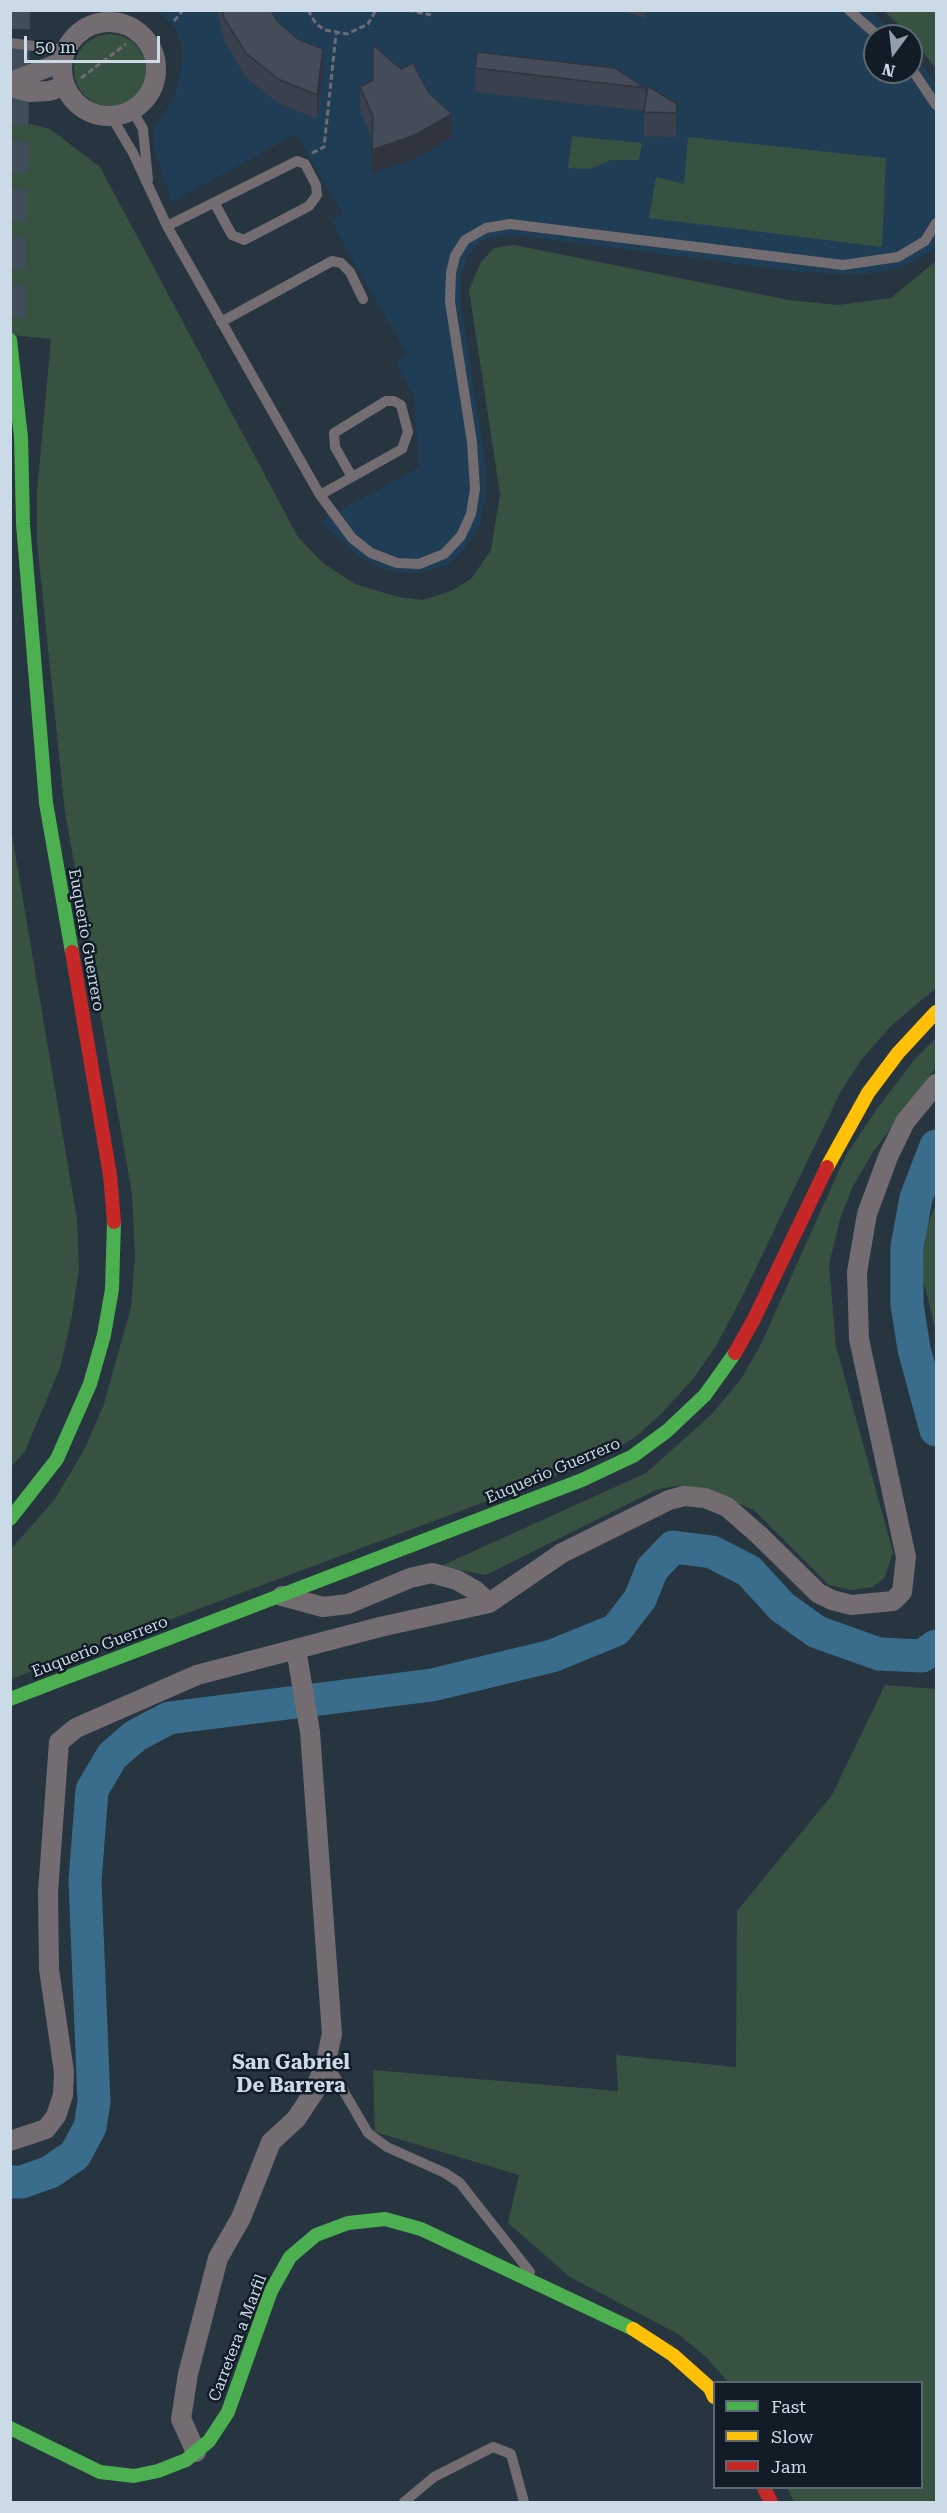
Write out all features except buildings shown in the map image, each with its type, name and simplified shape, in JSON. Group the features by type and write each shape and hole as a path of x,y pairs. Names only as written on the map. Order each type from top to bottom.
{"main road":[{"name":"Euquerio Guerrero","path":"10,340 21,437 23,524 46,803 110,1175 115,1239 112,1289 104,1335 90,1384 57,1459 10,1520"},
{"name":"Euquerio Guerrero","path":"10,1699 582,1480 633,1456 667,1431 705,1395 730,1361 754,1318 841,1138 868,1093 898,1053 936,1012"},
{"name":"Carretera a Marfil","path":"10,2428 64,2457 100,2472 134,2476 158,2471 186,2460 209,2441 228,2412 271,2291 290,2257 316,2235 348,2223 385,2220 421,2229 629,2328 673,2355 710,2388 713,2395"}],"street":[{"path":"10,82 64,56 75,37 95,25 119,24 134,30 150,48 156,70 152,86 144,100 132,110 111,116 97,115 83,109 72,99 72,83 64,56"},
{"path":"10,87 30,92 49,92 72,83"},
{"path":"10,2140 46,2128 56,2116 63,2095 64,2072 49,1969 48,1892 59,1742 76,1728 197,1675 380,1627 489,1603 562,1553 669,1500 684,1496 705,1498 727,1507 818,1593 832,1600 851,1605 883,1602 893,1600 902,1592 906,1557 859,1339 857,1272 867,1214 888,1157 905,1122 936,1084"},
{"path":"282,1596 323,1607 348,1604 410,1578 432,1573 457,1580 476,1591 489,1603"},
{"path":"196,2452 181,2419 188,2374 218,2258 241,2218 271,2142 296,2119 314,2092 326,2061 332,2034 310,1732 296,1649"}],"lane":[{"path":"849,10 865,24"},
{"path":"10,43 34,45 64,56"},
{"path":"922,84 936,105"},
{"path":"132,110 143,129 149,190"},
{"path":"111,116 167,226 320,495 352,538 371,553 397,563 419,564 444,554 461,536 471,514 475,489 472,442 450,302 451,273 455,256 465,240 486,228 510,224 843,265 898,258 925,241 936,223"},
{"path":"167,226 297,161 305,164 316,185 317,195 309,206 244,240 232,235 215,204"},
{"path":"221,322 332,261 341,263 350,272 363,299"},
{"path":"320,495 402,449 408,432 401,405 394,400 386,401 334,433 335,447 352,477"},
{"path":"326,2061 368,2133 387,2147 445,2173 460,2183 541,2285"},
{"path":"404,2502 434,2477 493,2447 511,2454 524,2502"}],"path":[{"path":"174,21 183,10"},
{"path":"308,10 316,24 336,34 358,31 368,24 376,10"},
{"path":"408,10 430,15"},
{"path":"297,161 324,147 336,34"},
{"path":"72,83 126,44"}],"shaded area":[{"path":"158,11 871,11 884,24 863,24 863,84 923,84 923,67 936,84 936,248 904,267 861,275 799,272 513,235 491,238 479,243 469,254 461,273 461,307 485,459 486,496 479,526 465,549 446,566 423,572 401,573 383,569 358,556 320,521 419,467 414,397 396,362 407,354 338,234 332,221 343,214 296,134 172,202 155,153 154,128 173,100 181,73 182,46 175,28"}],"green space":[{"path":"884,11 936,11 936,69 923,52 923,24 898,24"},
{"path":"110,34 130,40 140,50 146,70 140,90 130,100 110,106 90,100 80,90 74,70 80,50 90,40"},
{"path":"11,119 50,129 100,167 298,537 323,563 355,584 398,597 423,600 451,591 471,579 491,550 500,494 469,290 481,262 494,248 514,245 789,300 838,305 891,298 936,261 936,988 892,1025 862,1059 841,1091 744,1293 716,1346 693,1379 661,1414 634,1438 597,1460 11,1679 11,1549 55,1499 84,1450 104,1404 131,1307 135,1256 132,1194 65,812 37,542 37,491 51,339 11,335"},
{"path":"572,136 642,143 639,160 611,160 590,169 568,168"},
{"path":"688,137 886,158 882,247 649,218 656,177 684,184"},
{"path":"10,823 77,1219 79,1268 72,1316 60,1368 25,1451 11,1467"},
{"path":"936,1038 936,1067 873,1152 852,1188 840,1219 829,1265 836,1346 893,1552 885,1577 873,1587 851,1590 829,1585 754,1510 702,1488 675,1486 656,1490 486,1575 441,1566 646,1473 712,1414 741,1379 760,1346 846,1155 879,1106 915,1059"},
{"path":"936,1204 936,1333 923,1278 925,1229"},
{"path":"885,1685 936,1689 936,2502 794,2502 788,2489 923,2489 923,2381 727,2381 707,2358 678,2334 570,2277 508,2223 519,2175 375,2132 373,2070 618,2091 616,2055 736,2067 737,1911 832,1795"}],"waterway":[{"path":"936,1146 916,1198 907,1247 907,1304 914,1349 936,1430"},
{"path":"10,2182 22,2182 50,2172 75,2155 90,2127 94,2102 85,1881 92,1790 112,1756 135,1736 169,1718 432,1685 552,1656 616,1630 640,1599 652,1569 673,1547 712,1552 749,1571 782,1607 817,1632 879,1654 922,1656 936,1646"}],"tunnel":[{"path":"10,317 14,10"}],"traffic: fast":[{"path":"10,340 21,437 23,524 46,803 72,952"},
{"path":"10,1519 57,1459 90,1384 104,1335 112,1289 114,1222"},
{"path":"10,1699 582,1480 633,1456 667,1431 705,1395 735,1353"},
{"path":"10,2428 100,2472 134,2476 158,2471 186,2460 209,2441 228,2412 271,2291 290,2257 316,2235 348,2223 385,2219 421,2229 633,2329"}],"traffic: slow":[{"path":"827,1167 868,1093 898,1053 936,1012"},
{"path":"633,2329 673,2355 710,2388 713,2395"}],"traffic: jam":[{"path":"72,952 110,1175 114,1222"},
{"path":"735,1353 754,1319 827,1167"},
{"path":"764,2489 771,2502"}],"district":[{"name":"San Gabriel De Barrera","path":"291,2074"}]}
